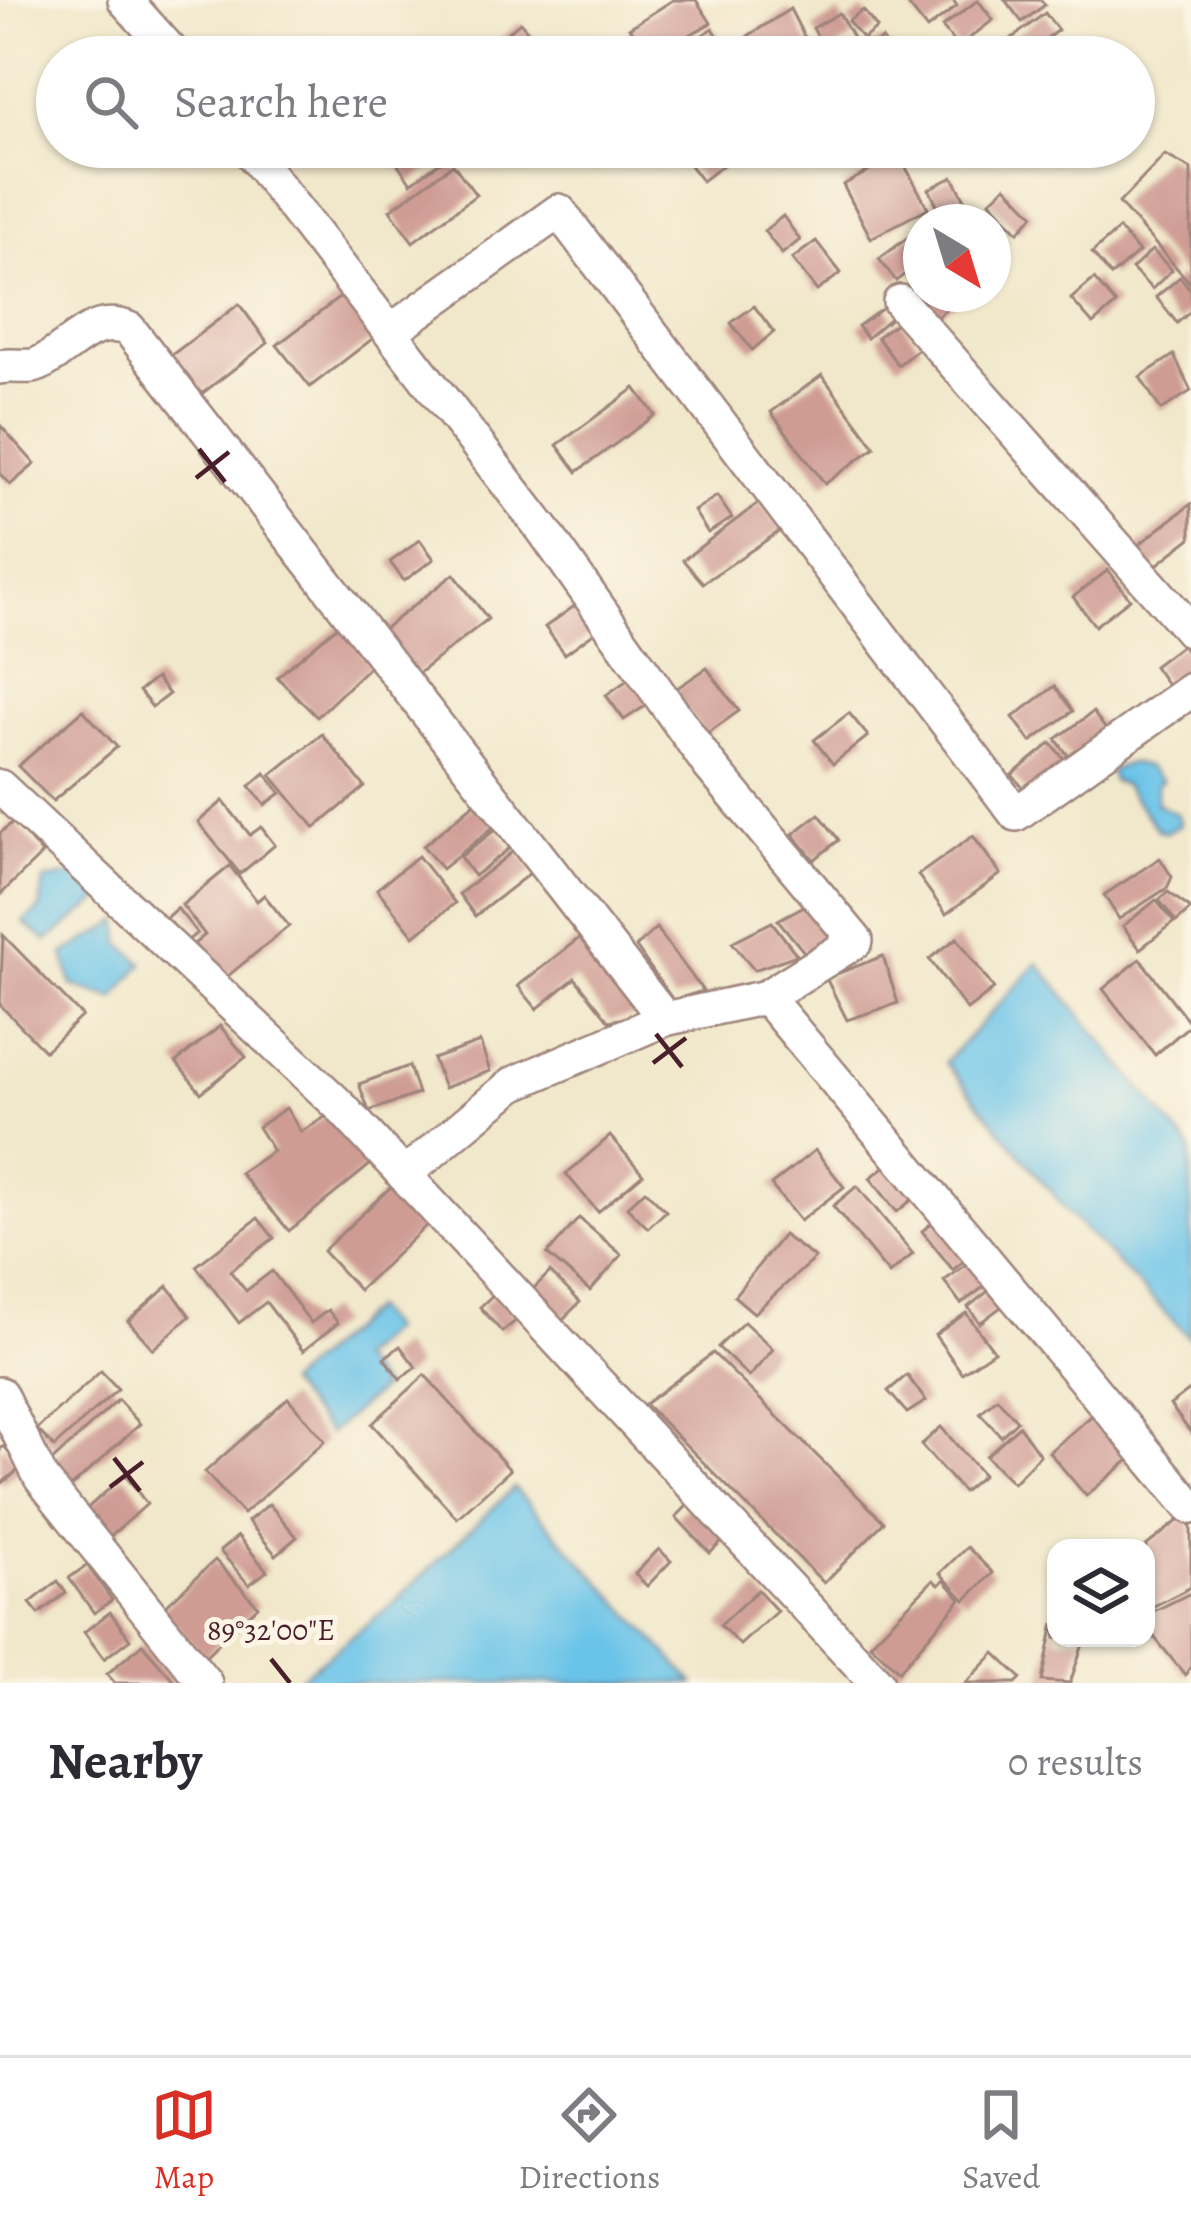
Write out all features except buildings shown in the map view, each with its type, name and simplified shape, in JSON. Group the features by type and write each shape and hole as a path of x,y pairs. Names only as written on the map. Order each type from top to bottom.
{"street":[{"path":"125,0 157,36"},
{"path":"264,168 544,531 710,766 856,941 766,997 665,1018 513,1084 404,1175"},
{"path":"391,331 559,211 1016,814 1191,689"},
{"path":"900,302 1191,631"},
{"path":"0,367 34,367 96,326 113,323 129,329 665,1018"},
{"path":"0,787 308,1074 877,1683"},
{"path":"766,997 1191,1508"},
{"path":"0,1394 41,1478 205,1683"}],"water":[{"path":"1130,763 1147,767 1162,781 1157,784 1157,804 1178,815 1180,825 1165,833 1157,829 1125,786 1113,781 1110,770"},
{"path":"86,873 106,895 47,941 23,922 40,909 44,880"},
{"path":"120,921 121,944 143,963 114,999 72,985 64,954"},
{"path":"1038,963 1191,1149 1191,1339 1070,1215 945,1062"},
{"path":"372,1309 390,1330 357,1359 382,1388 329,1434 286,1384"},
{"path":"514,1488 694,1683 293,1683 389,1607"}]}
